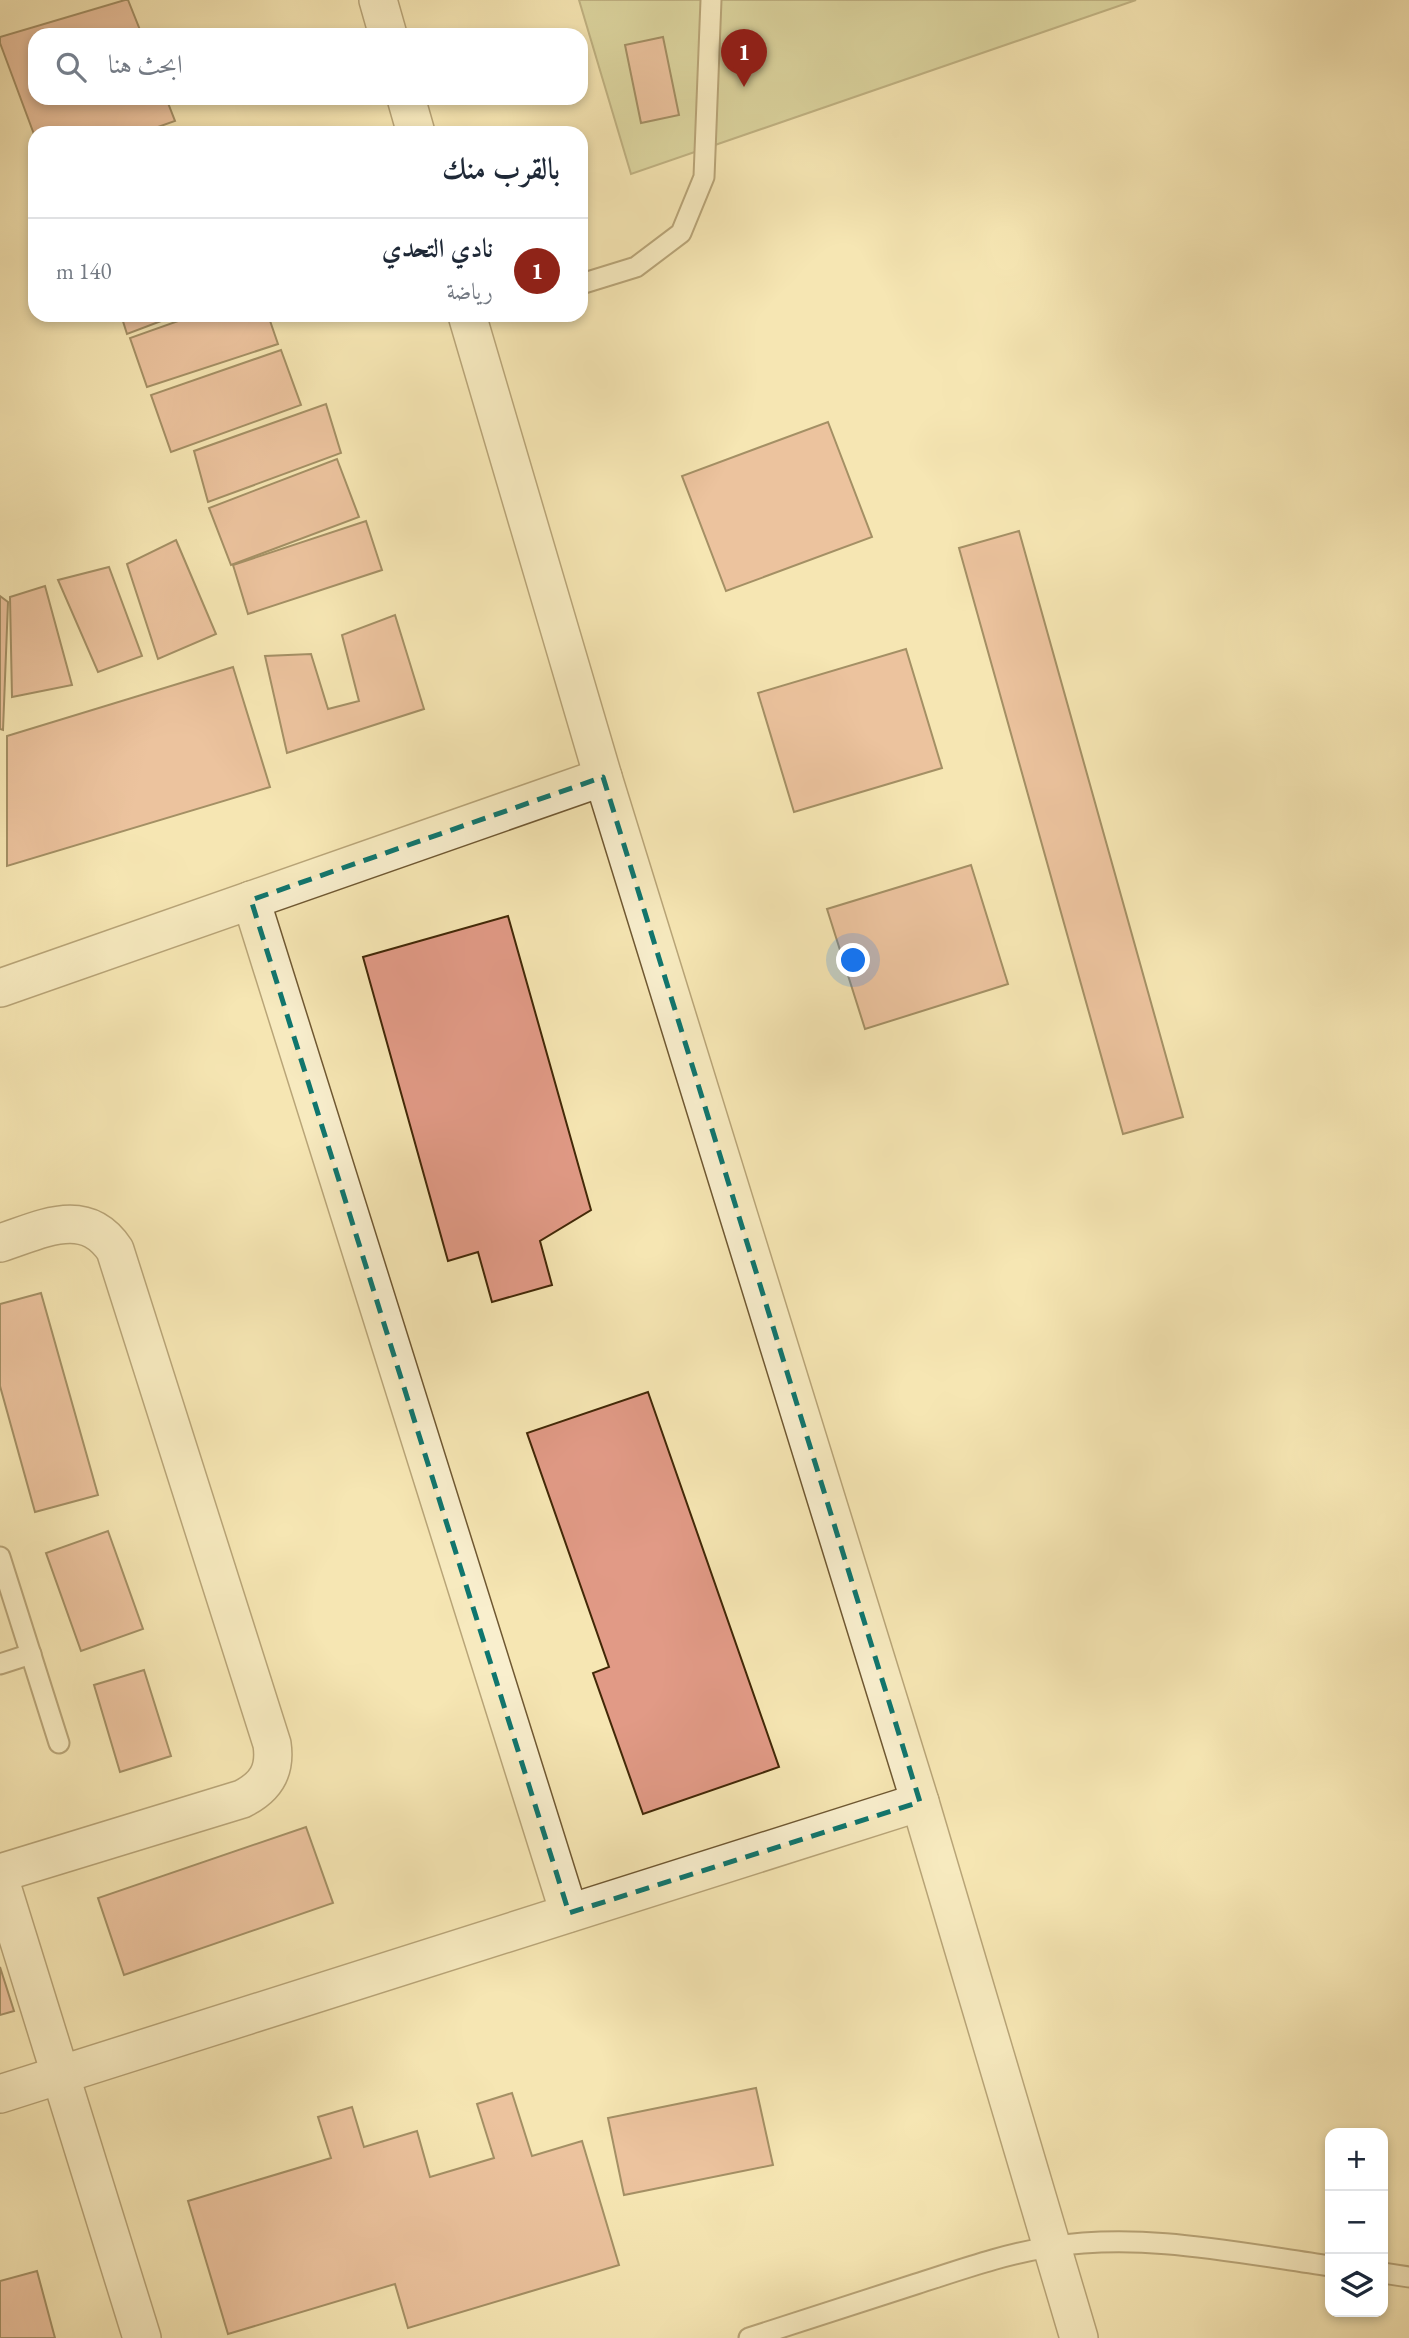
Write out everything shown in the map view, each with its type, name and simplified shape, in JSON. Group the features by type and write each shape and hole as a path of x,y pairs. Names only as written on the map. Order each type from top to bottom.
{"street":[{"path":"378,0 386,28"},
{"path":"408,105 413,126"},
{"path":"472,322 603,777 920,1802 1079,2338"},
{"path":"0,988 603,777"},
{"path":"251,900 569,1913"},
{"path":"0,1243 63,1224 81,1224 97,1230 108,1239 115,1250 264,1718 274,1758 271,1772 264,1784 242,1800 0,1873"},
{"path":"0,2094 920,1802"},
{"path":"0,1880 142,2338"}],"lane":[{"path":"588,282 636,267 681,233 704,177 711,0"},
{"path":"0,1557 59,1743"},
{"path":"0,1664 31,1654"},
{"path":"749,2338 996,2258 1051,2246 1098,2242 1192,2246 1325,2265"},
{"path":"1388,2274 1409,2277"}],"highlighted area":[{"path":"603,777 920,1802 569,1913 251,900"}],"green space":[{"path":"579,0 1136,0 631,174"}],"building":[{"path":"128,0 139,28 30,28"},
{"path":"28,29 28,105 169,105 175,121 161,126 31,126 0,37"},
{"path":"663,37 679,115 641,123 625,45"},
{"path":"123,322 159,322 127,334"},
{"path":"175,322 270,322 278,344 147,387 130,338"},
{"path":"281,350 301,405 171,452 151,395"},
{"path":"326,404 341,453 208,502 194,451"},
{"path":"828,422 872,537 726,591 682,476"},
{"path":"337,459 359,517 231,565 209,508"},
{"path":"366,521 382,570 248,614 233,565"},
{"path":"1019,531 1183,1117 1123,1134 959,548"},
{"path":"176,540 216,634 158,659 127,564"},
{"path":"109,567 142,656 98,672 58,580"},
{"path":"45,586 72,685 12,697 10,597"},
{"path":"0,596 8,602 3,730 0,729"},
{"path":"395,615 424,709 287,753 265,656 311,654 328,709 359,701 342,635"},
{"path":"906,649 942,768 794,812 758,693"},
{"path":"233,667 270,787 7,866 7,736"},
{"path":"971,865 1008,984 865,1029 827,909"},
{"path":"508,916 591,1210 540,1241 552,1285 492,1302 478,1252 448,1261 363,957"},
{"path":"41,1293 98,1495 35,1512 0,1386 0,1304"},
{"path":"648,1392 779,1767 643,1814 593,1673 609,1667 527,1433"},
{"path":"108,1531 143,1629 81,1651 46,1553"},
{"path":"144,1670 171,1756 120,1772 94,1685"},
{"path":"306,1827 333,1903 124,1975 98,1898"},
{"path":"0,1967 14,2011 0,2015"},
{"path":"756,2088 773,2165 624,2195 608,2118"},
{"path":"512,2093 532,2156 582,2141 619,2265 408,2328 395,2284 228,2334 188,2201 331,2158 318,2117 352,2107 364,2147 417,2131 430,2177 494,2158 477,2104"},
{"path":"37,2271 55,2338 0,2338 0,2281"}],"place":[{"name":"نادي التحدي","path":"744,87"}]}
